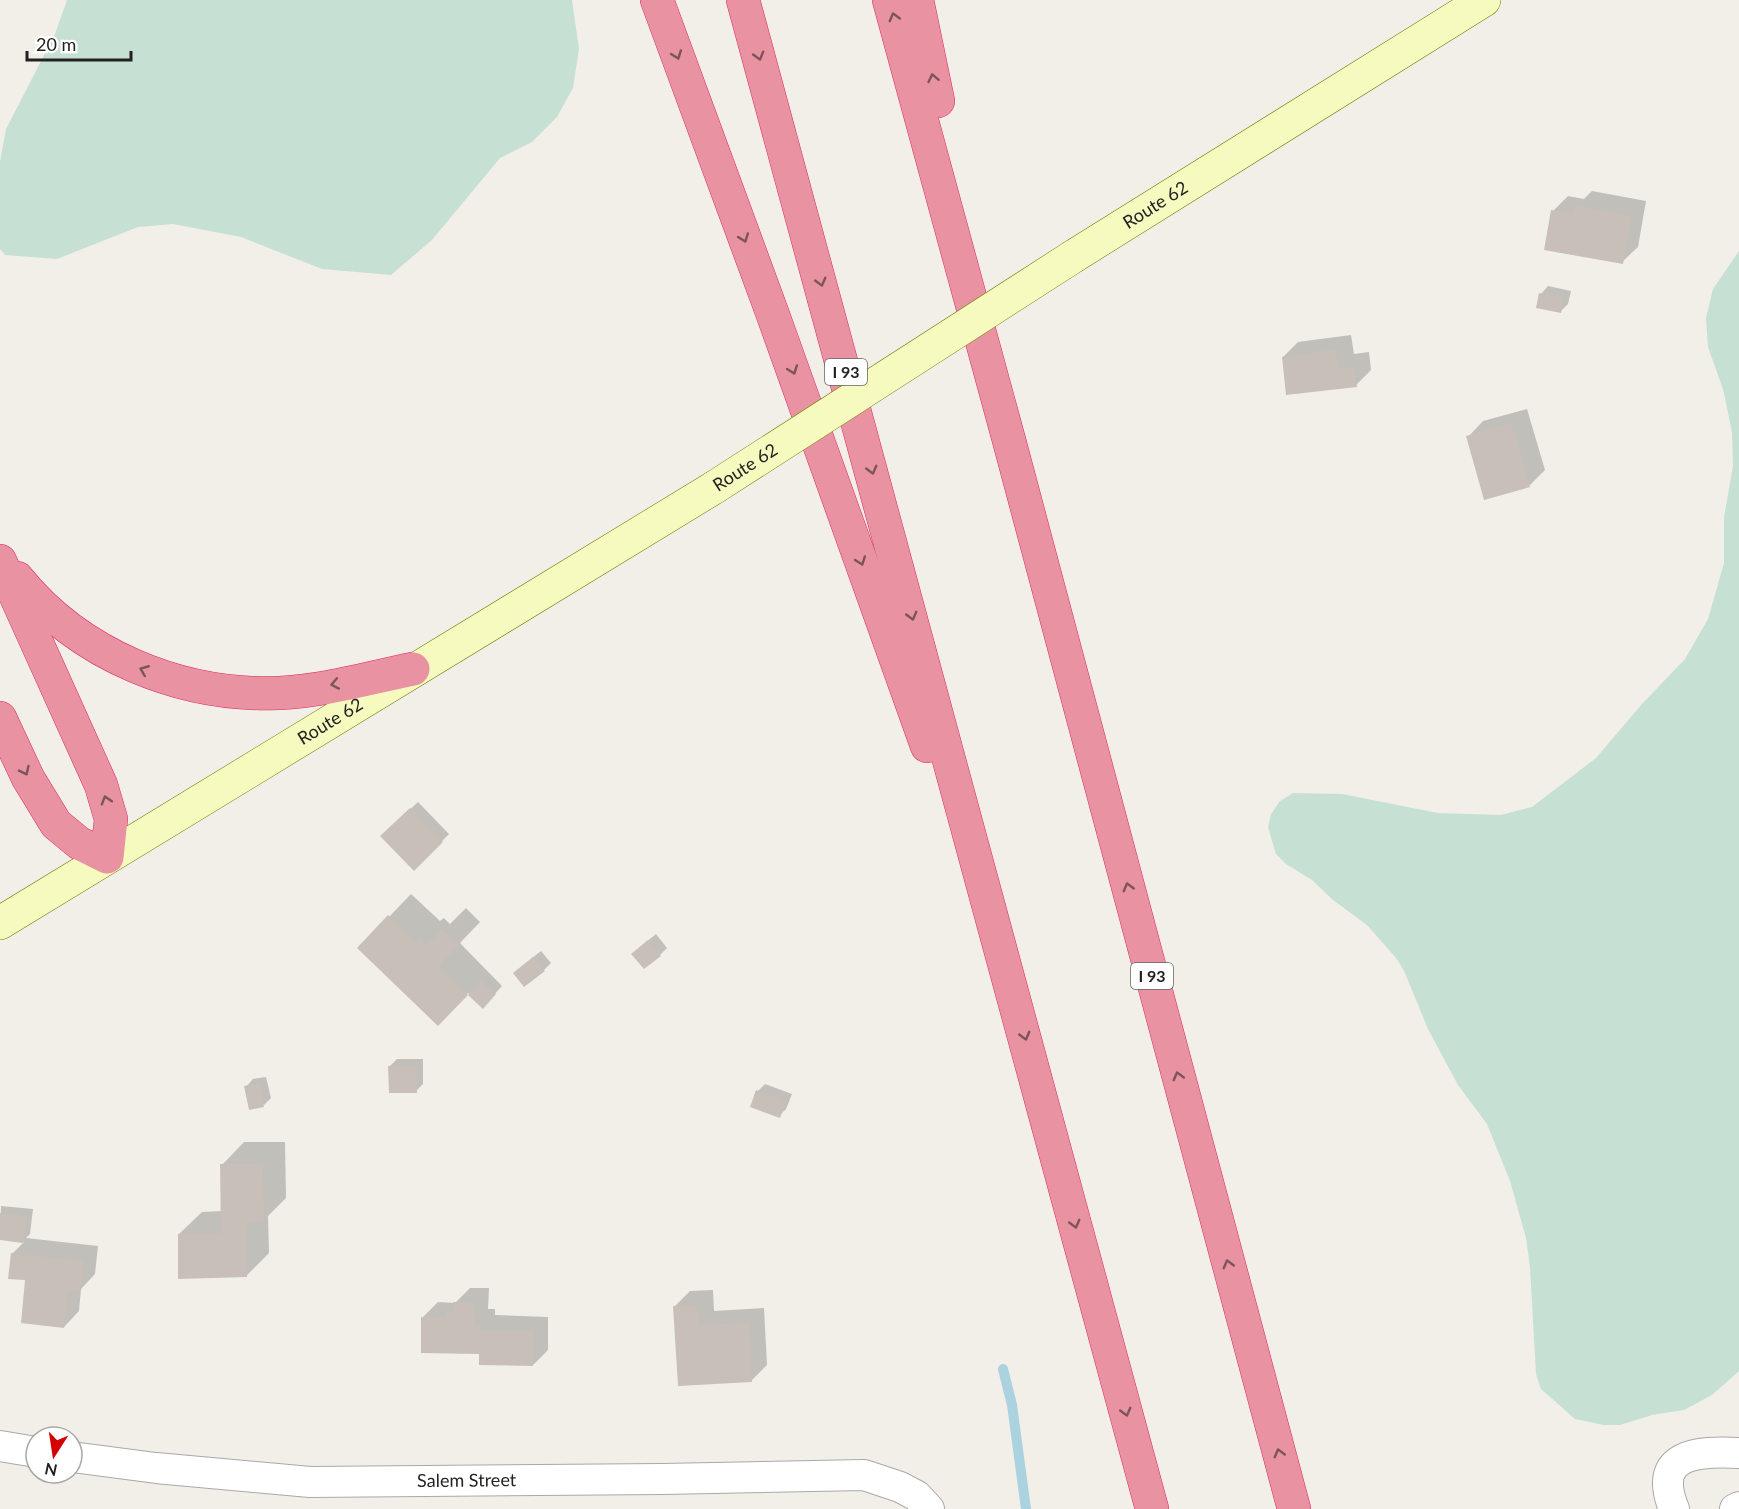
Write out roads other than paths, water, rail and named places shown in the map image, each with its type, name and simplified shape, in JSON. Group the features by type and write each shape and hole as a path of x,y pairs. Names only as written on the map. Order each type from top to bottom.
{"highway":[{"path":"657,0 773,315 1010,979"},
{"name":"I 93","path":"743,0 1152,1509"},
{"name":"I 93","path":"889,0 1294,1509"},
{"path":"917,0 1010,444"},
{"path":"0,555 46,609 80,634 105,651 133,665 184,683 231,692 281,693 413,669"},
{"path":"0,561 101,785 111,819 107,858 79,843 56,824 28,778 0,718"}],"main road":[{"name":"Route 62","path":"0,923 413,669 715,487 1074,256 1484,0"}],"street":[{"path":"0,1446 24,1450"},
{"path":"1674,1509 1668,1481 1675,1464 1685,1457 1703,1452 1739,1453"},
{"name":"Salem Street","path":"84,1459 156,1468 310,1482 864,1475 900,1486 917,1496 929,1509"},
{"path":"1735,1509 1739,1507"}],"waterway":[{"path":"1003,1369 1012,1405 1026,1509"}]}
